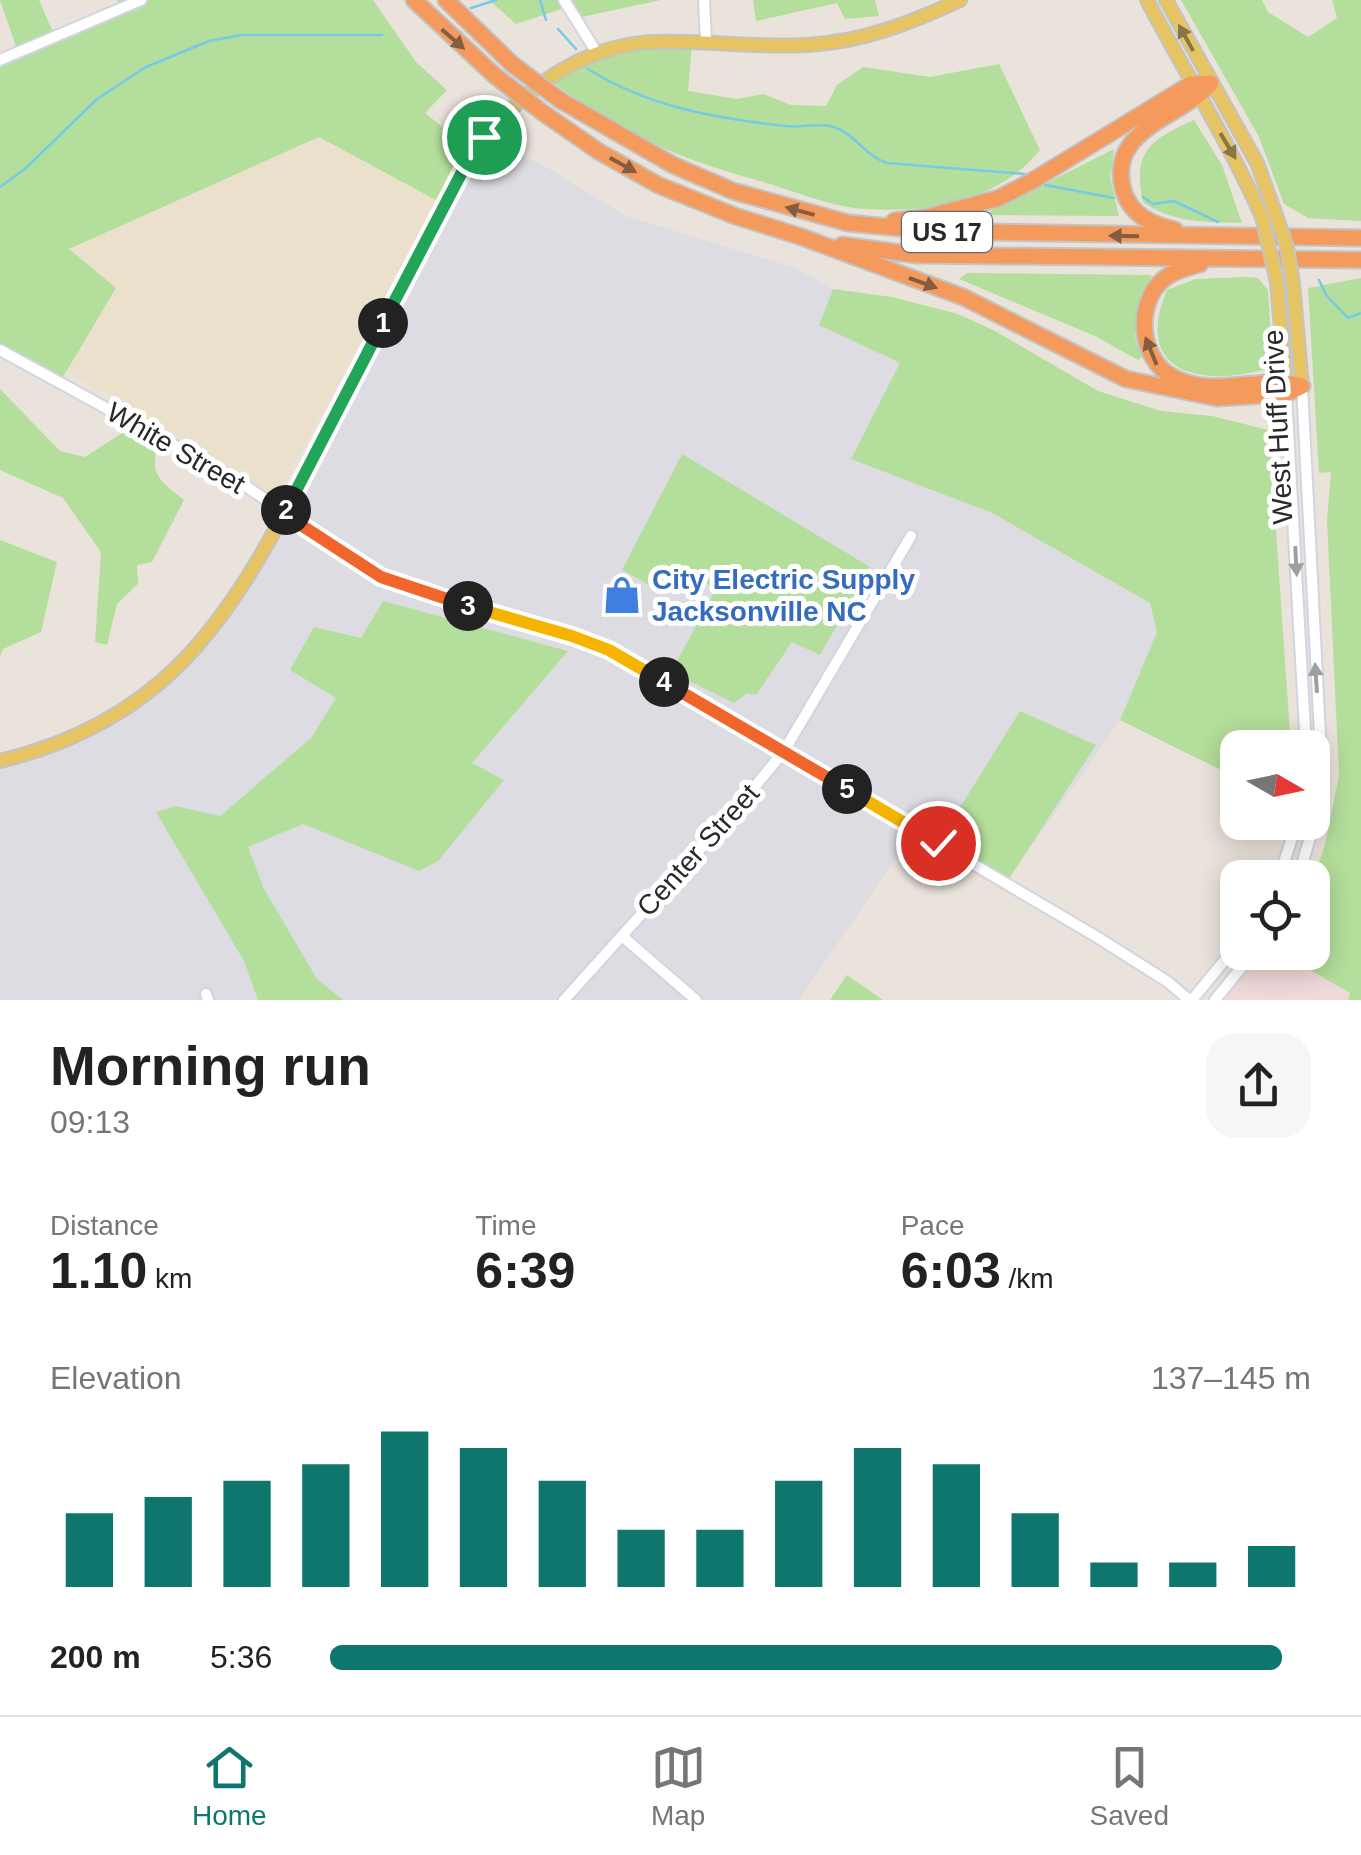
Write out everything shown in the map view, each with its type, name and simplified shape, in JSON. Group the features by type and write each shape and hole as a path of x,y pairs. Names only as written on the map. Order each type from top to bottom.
{"highway":[{"name":"US 17","path":"414,0 494,75 598,152 658,185 799,236 917,255 1361,260"},
{"name":"US 17","path":"446,0 512,64 614,134 718,184 794,210 848,224 931,231 1361,238"},
{"path":"848,224 926,217 999,198 1211,83"},
{"path":"1195,91 1130,142 1121,182 1130,206 1152,224 1205,238"},
{"path":"799,236 963,297 1126,379 1216,398 1291,387"},
{"path":"1214,259 1164,279 1151,297 1144,322 1146,348 1158,367 1174,378 1195,384 1291,387"}],"main road":[{"path":"0,761 52,746 98,726 138,700 178,666 217,622 284,514 472,153 498,120 546,78 596,53 651,42 807,45 858,38 914,22 960,0"},
{"name":"West Huff Drive","path":"1147,0 1235,156 1262,218 1277,282 1291,387"},
{"name":"West Huff Drive","path":"1166,0 1256,163 1277,218 1293,283 1291,387"}],"street":[{"path":"0,60 141,0"},
{"path":"564,0 596,53"},
{"path":"704,0 706,42"},
{"name":"White Street","path":"0,350 232,477 381,577 421,593 609,650 1097,936 1191,1000"},
{"name":"West Huff Drive","path":"1291,387 1305,730"},
{"name":"West Huff Drive","path":"1291,387 1321,754 1310,841 1304,860"},
{"name":"Center Street","path":"564,1000 784,751 911,536"},
{"path":"622,936 696,1000"},
{"path":"1191,1000 1220,965"},
{"path":"1215,1000 1239,970"}],"shaded area":[{"path":"319,137 436,200 281,490 270,492 65,370 116,289 68,249"},
{"path":"485,137 548,168 626,216 795,268 833,289 819,325 900,363 852,459 992,513 1150,603 1157,632 1120,720 1006,883 915,830 799,1000 0,1000 0,761 52,746 139,700 217,622"},
{"path":"1246,970 1310,970 1351,993 1348,1000 1220,1000"}],"green space":[{"path":"0,0 39,0 55,37 120,8 117,0 373,0 416,62 447,90 425,113 465,145 436,200 319,137 69,249 116,288 60,382 0,350 0,60 18,52"},
{"path":"489,0 661,0 577,18 571,6 516,24"},
{"path":"753,0 875,0 879,16 845,19 837,3 756,21"},
{"path":"1181,0 1262,0 1268,12 1308,37 1337,18 1332,0 1361,0 1361,221 1308,218 1284,204 1259,137"},
{"path":"692,42 688,91 737,99 763,94 791,105 826,106 837,85 863,67 930,77 999,64 1040,150 1005,181 962,200 915,209 856,208 812,198 667,149 613,122 546,78 597,53"},
{"path":"1194,120 1222,165 1242,223 1178,218 1143,202 1140,170 1148,149 1166,134"},
{"path":"1114,149 1110,177 1119,216 983,215"},
{"path":"967,273 1152,275 1135,326 1143,356 1138,360 1095,336 959,279"},
{"path":"1258,278 1268,290 1273,367 1224,376 1201,375 1182,369 1167,358 1159,342 1158,319 1167,290 1195,279"},
{"path":"1361,278 1361,1000 1348,1000 1350,993 1310,970 1330,970 1330,860 1320,860 1326,840 1330,840 1339,776 1327,520 1331,472 1319,473 1308,288"},
{"path":"833,289 892,297 958,314 1098,391 1161,411 1212,416 1269,430 1290,730 1220,730 1220,770 1120,720 1157,632 1150,603 992,513 851,459 900,363 819,325"},
{"path":"0,389 60,451 85,457 136,424 161,438 155,467 167,486 184,500 152,562 137,565 138,584 117,604 107,645 95,642 101,552 63,498 0,470"},
{"path":"682,454 870,567 820,655 792,642 756,695 747,693 734,703 671,672 716,589 672,565 656,589 622,570"},
{"path":"0,540 57,562 41,632 3,649 0,656"},
{"path":"383,601 568,651 472,763 504,780 438,861 419,871 303,824 248,847 264,889 317,979 343,1000 258,1000 244,961 156,812 176,806 220,816 311,738 336,698 290,670 314,627 361,638"},
{"path":"1020,711 1096,745 1006,883 938,843"},
{"path":"847,975 883,1000 830,1000"}],"waterway":[{"path":"471,8 496,0"},
{"path":"540,0 546,20"},
{"path":"558,29 576,49"},
{"path":"0,187 26,168 97,99 146,67 209,41 242,35 382,35"},
{"path":"588,69 635,93 683,109 785,126 830,126 887,163 1025,174"},
{"path":"1045,185 1114,198"},
{"path":"1143,197 1153,204 1174,201 1218,222"},
{"path":"1319,280 1326,295 1348,318 1361,313"}],"place":[{"name":"City Electric Supply Jacksonville NC","path":"622,595"}],"route":[{"path":"484,137 472,153 284,514 381,577 421,593 609,650 938,843"}]}
